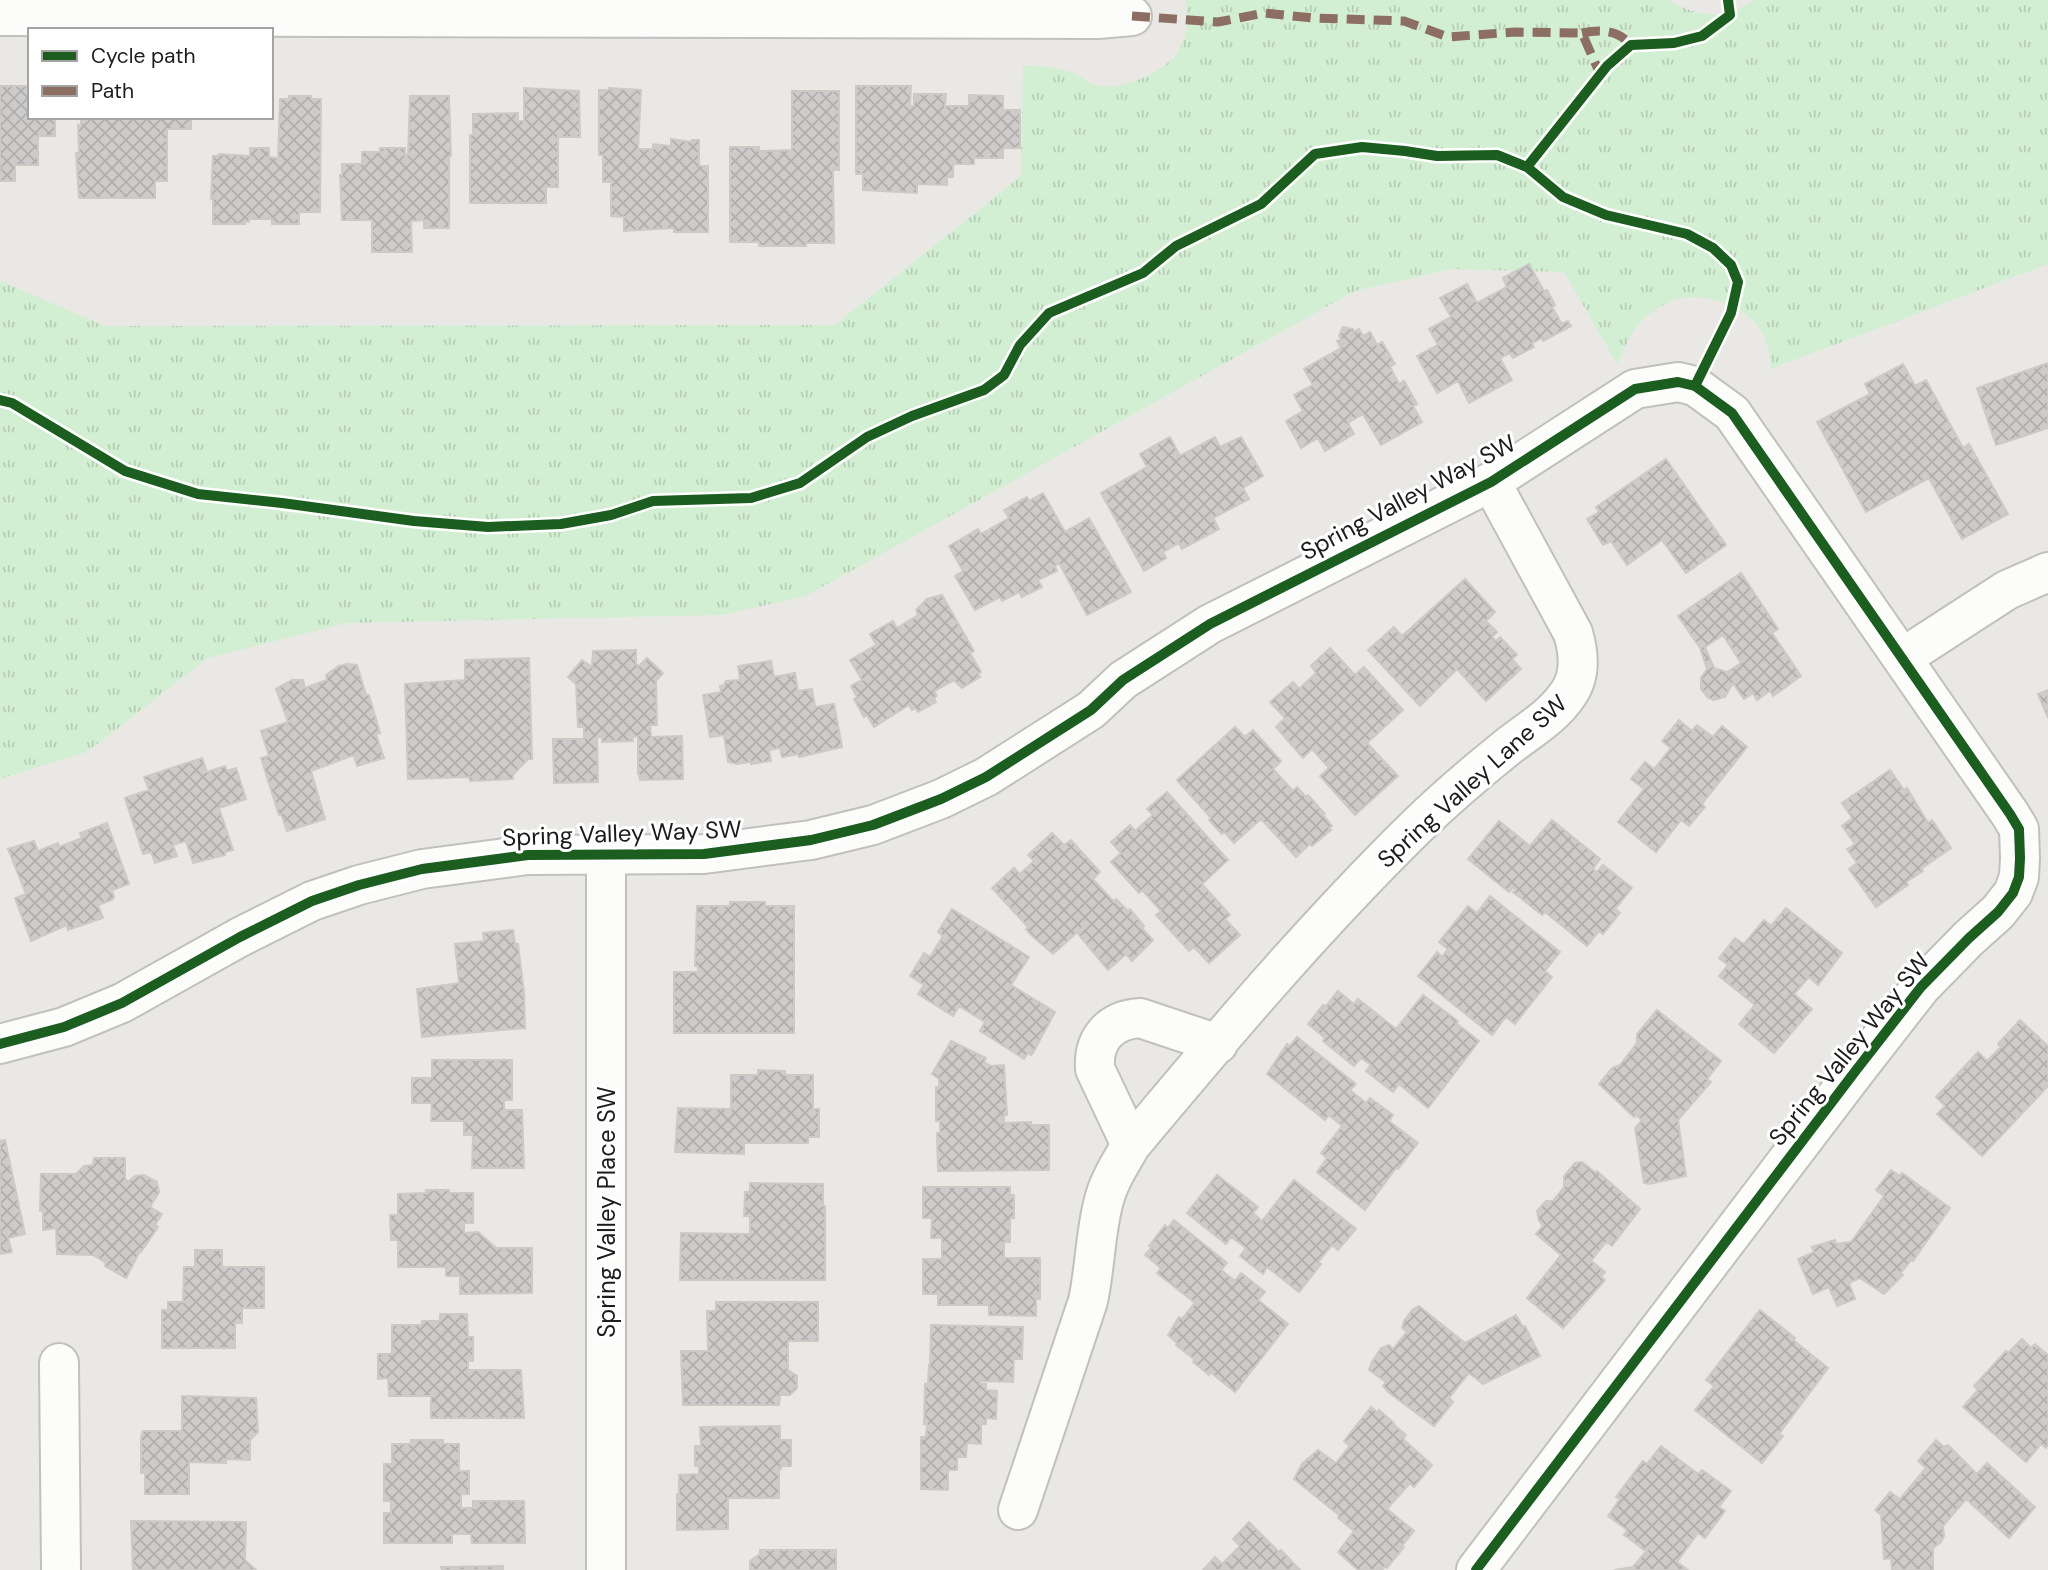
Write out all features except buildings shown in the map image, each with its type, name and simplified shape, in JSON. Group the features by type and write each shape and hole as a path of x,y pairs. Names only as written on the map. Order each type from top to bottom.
{"street":[{"path":"0,16 1110,12"},
{"name":"Spring Valley Way SW","path":"0,1044 64,1027 122,1003 240,937 312,901 359,885 422,869 528,855 704,854 811,840 873,825 941,799 986,777 1034,748 1091,710 1124,680 1210,624 1491,482 1635,389 1678,382 1695,386 1732,413 2019,829 2018,877 2012,893 1998,912 1969,938 1905,1008 1706,1265 1476,1570"},
{"name":"Spring Valley Lane SW","path":"1018,1510 1088,1301 1095,1271 1102,1204 1111,1178 1131,1145 1314,934 1389,854 1458,787 1557,709 1570,691 1578,669 1579,651 1573,634 1491,482"},
{"path":"1902,658 2007,590 2048,572"},
{"name":"Spring Valley Place SW","path":"606,854 606,1570"},
{"path":"1131,1145 1095,1069 1094,1055 1098,1042 1107,1030 1128,1018 1140,1018 1218,1044"},
{"path":"59,1363 61,1570"}],"green space":[{"path":"1185,0 1668,0 1701,13 1722,14 1754,0 2048,0 2048,264 1771,369 1762,332 1747,315 1725,303 1688,297 1668,303 1643,319 1636,326 1617,364 1564,272 1451,269 1355,291 806,596 723,615 347,623 208,658 87,752 0,779 0,281 105,326 835,325 1021,176 1023,65 1065,70 1095,85 1116,86 1140,79 1162,67 1178,52 1187,27"}],"marked path":[{"path":"1132,16 1218,22 1264,13 1313,18 1404,21 1448,37 1515,32 1582,33 1600,74"},
{"path":"1582,33 1609,32 1621,36 1631,45"}],"cycle path":[{"path":"1695,386 1731,313 1738,282 1731,265 1713,248 1687,234 1606,215 1563,197 1527,167 1607,66 1631,45 1674,43 1702,36 1730,15 1728,0"},
{"path":"0,400 12,403 125,471 198,494 414,521 488,527 561,524 611,515 653,501 751,498 800,483 867,437 912,416 984,390 1004,375 1020,345 1049,313 1143,273 1176,246 1261,204 1315,154 1362,147 1437,156 1497,155 1527,167"},
{"path":"0,1044 64,1027 122,1003 240,937 312,901 359,885 422,869 528,855 704,854 811,840 873,825 941,799 986,777 1091,710 1123,680 1210,624 1491,482 1635,389 1678,382 1695,386 1732,413 2010,814 2019,829 2019,877 2013,893 1998,912 1921,987 1476,1570"}]}
